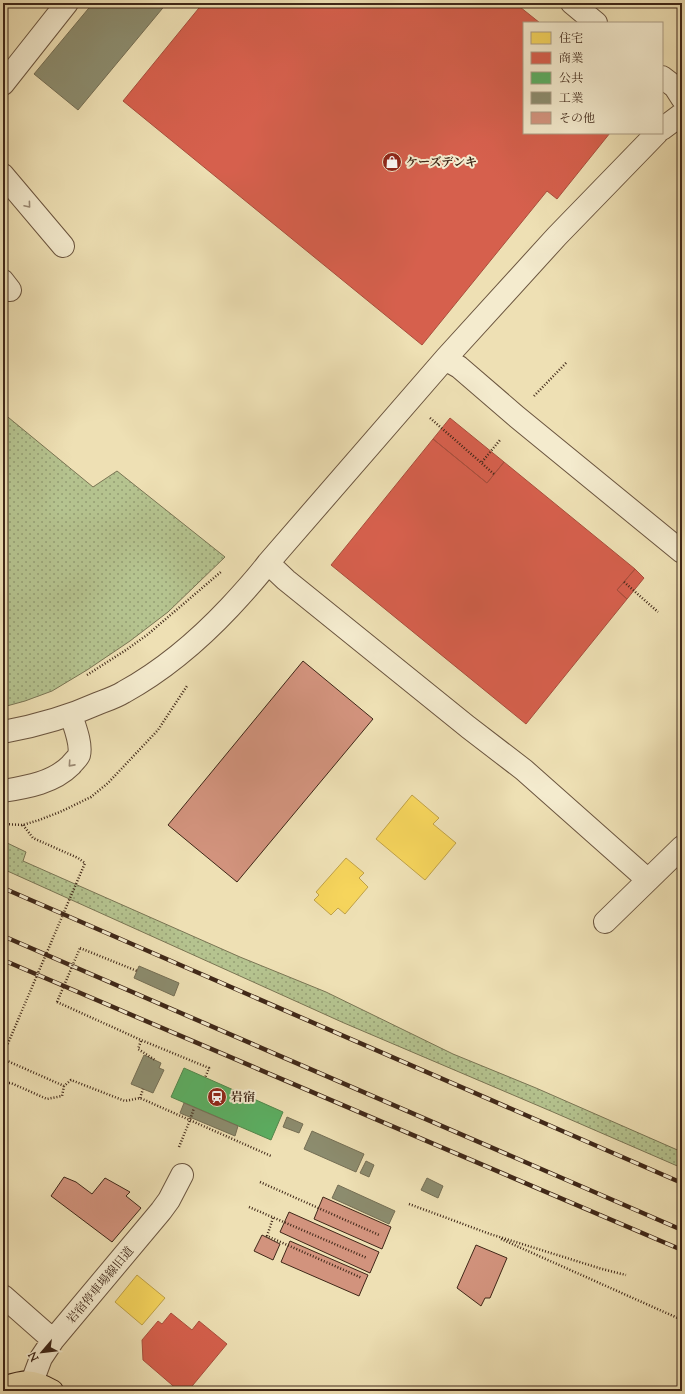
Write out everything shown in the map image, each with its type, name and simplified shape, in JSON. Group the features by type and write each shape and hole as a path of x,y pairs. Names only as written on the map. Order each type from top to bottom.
{"main road":[{"path":"3,1388 14,1384 32,1382 52,1391"}],"street":[{"path":"3,84 67,3"},
{"path":"572,3 595,22"},
{"path":"663,78 674,87 682,98"},
{"path":"663,128 682,114"},
{"path":"3,732 71,715 123,693 181,654 207,631 260,574 445,359 557,236 656,134"},
{"path":"3,175 63,246"},
{"path":"445,359 459,367 517,417 682,552"},
{"path":"268,563 286,580 468,727 524,770 648,880"},
{"path":"3,791 48,781 63,773 73,763 79,755 79,744 71,715"},
{"path":"605,922 682,847"},
{"name":"岩宿停車場線旧道","path":"32,1382 41,1358 53,1340 161,1211 182,1175"},
{"path":"3,1296 53,1340"}],"path":[{"path":"532,399 567,362"},
{"path":"428,417 482,462 494,474"},
{"path":"482,462 502,438"},
{"path":"86,676 148,635 224,569"},
{"path":"624,582 658,612"},
{"path":"3,824 23,825 60,812 91,797 108,783 158,730 188,686"},
{"path":"3,1055 86,863 33,838 23,825"},
{"path":"135,971 80,948 57,1002 141,1040 209,1068 205,1078"},
{"path":"141,1040 138,1049 155,1060"},
{"path":"3,1059 64,1086"},
{"path":"3,1083 11,1083 47,1099 62,1096 64,1086 71,1080 125,1101 140,1098 271,1156"},
{"path":"140,1098 143,1089"},
{"path":"179,1148 194,1108"},
{"path":"260,1182 379,1235"},
{"path":"409,1204 490,1234 626,1275"},
{"path":"249,1207 367,1258"},
{"path":"273,1218 267,1236 362,1278"},
{"path":"490,1234 682,1320"}],"green space":[{"path":"3,413 93,487 117,471 225,557 168,612 130,641 87,670 52,691 3,707"},
{"path":"3,841 26,852 23,861 240,957 326,992 453,1054 536,1088 682,1152 682,1168 344,1023 3,869"}],"building: 住宅":[{"path":"412,795 439,818 433,824 456,843 425,880 376,839"},
{"path":"346,858 364,873 359,878 368,887 345,914 338,908 331,915 314,900 319,895 316,892"},
{"path":"137,1275 165,1298 142,1325 115,1302"}],"building: 商業":[{"name":"ケーズデンキ","path":"203,3 515,3 539,22 523,22 523,134 609,134 557,199 547,191 422,345 123,101"},
{"path":"450,418 504,462 487,483 433,439"},
{"path":"433,439 487,483 504,462 635,569 617,590 627,599 526,724 331,565"},
{"path":"635,569 644,578 627,599 617,590"},
{"path":"171,1313 192,1330 199,1321 227,1344 188,1391 179,1391 143,1360 142,1340 158,1321 162,1324"}],"building: 公共":[{"path":"184,1068 283,1112 271,1140 171,1097"}],"building: 工業":[{"path":"93,3 167,3 78,110 34,74"},
{"path":"139,966 179,983 174,996 134,978"},
{"path":"144,1055 161,1063 159,1068 164,1070 153,1093 131,1084"},
{"path":"184,1103 238,1126 235,1136 180,1113"},
{"path":"287,1117 303,1124 299,1133 283,1127"},
{"path":"312,1131 364,1154 356,1172 304,1149"},
{"path":"366,1161 374,1165 369,1177 360,1173"},
{"path":"427,1178 443,1186 438,1198 421,1190"},
{"path":"338,1185 395,1211 389,1224 332,1198"}],"building: その他":[{"path":"303,661 373,719 237,882 168,825"},
{"path":"64,1177 76,1182 92,1194 105,1178 130,1192 126,1196 141,1208 112,1242 51,1196"},
{"path":"323,1197 391,1227 382,1249 314,1219"},
{"path":"289,1212 379,1252 370,1273 280,1232"},
{"path":"262,1235 280,1244 273,1260 254,1251"},
{"path":"290,1241 368,1275 359,1296 281,1262"},
{"path":"476,1245 507,1258 490,1298 485,1298 481,1306 457,1288"}],"railway":[{"path":"3,888 682,1183"},
{"path":"3,936 682,1230"},
{"path":"3,960 682,1250"}],"place":[{"name":"ケーズデンキ","path":"392,162"},
{"name":"岩宿","path":"217,1097"}]}
